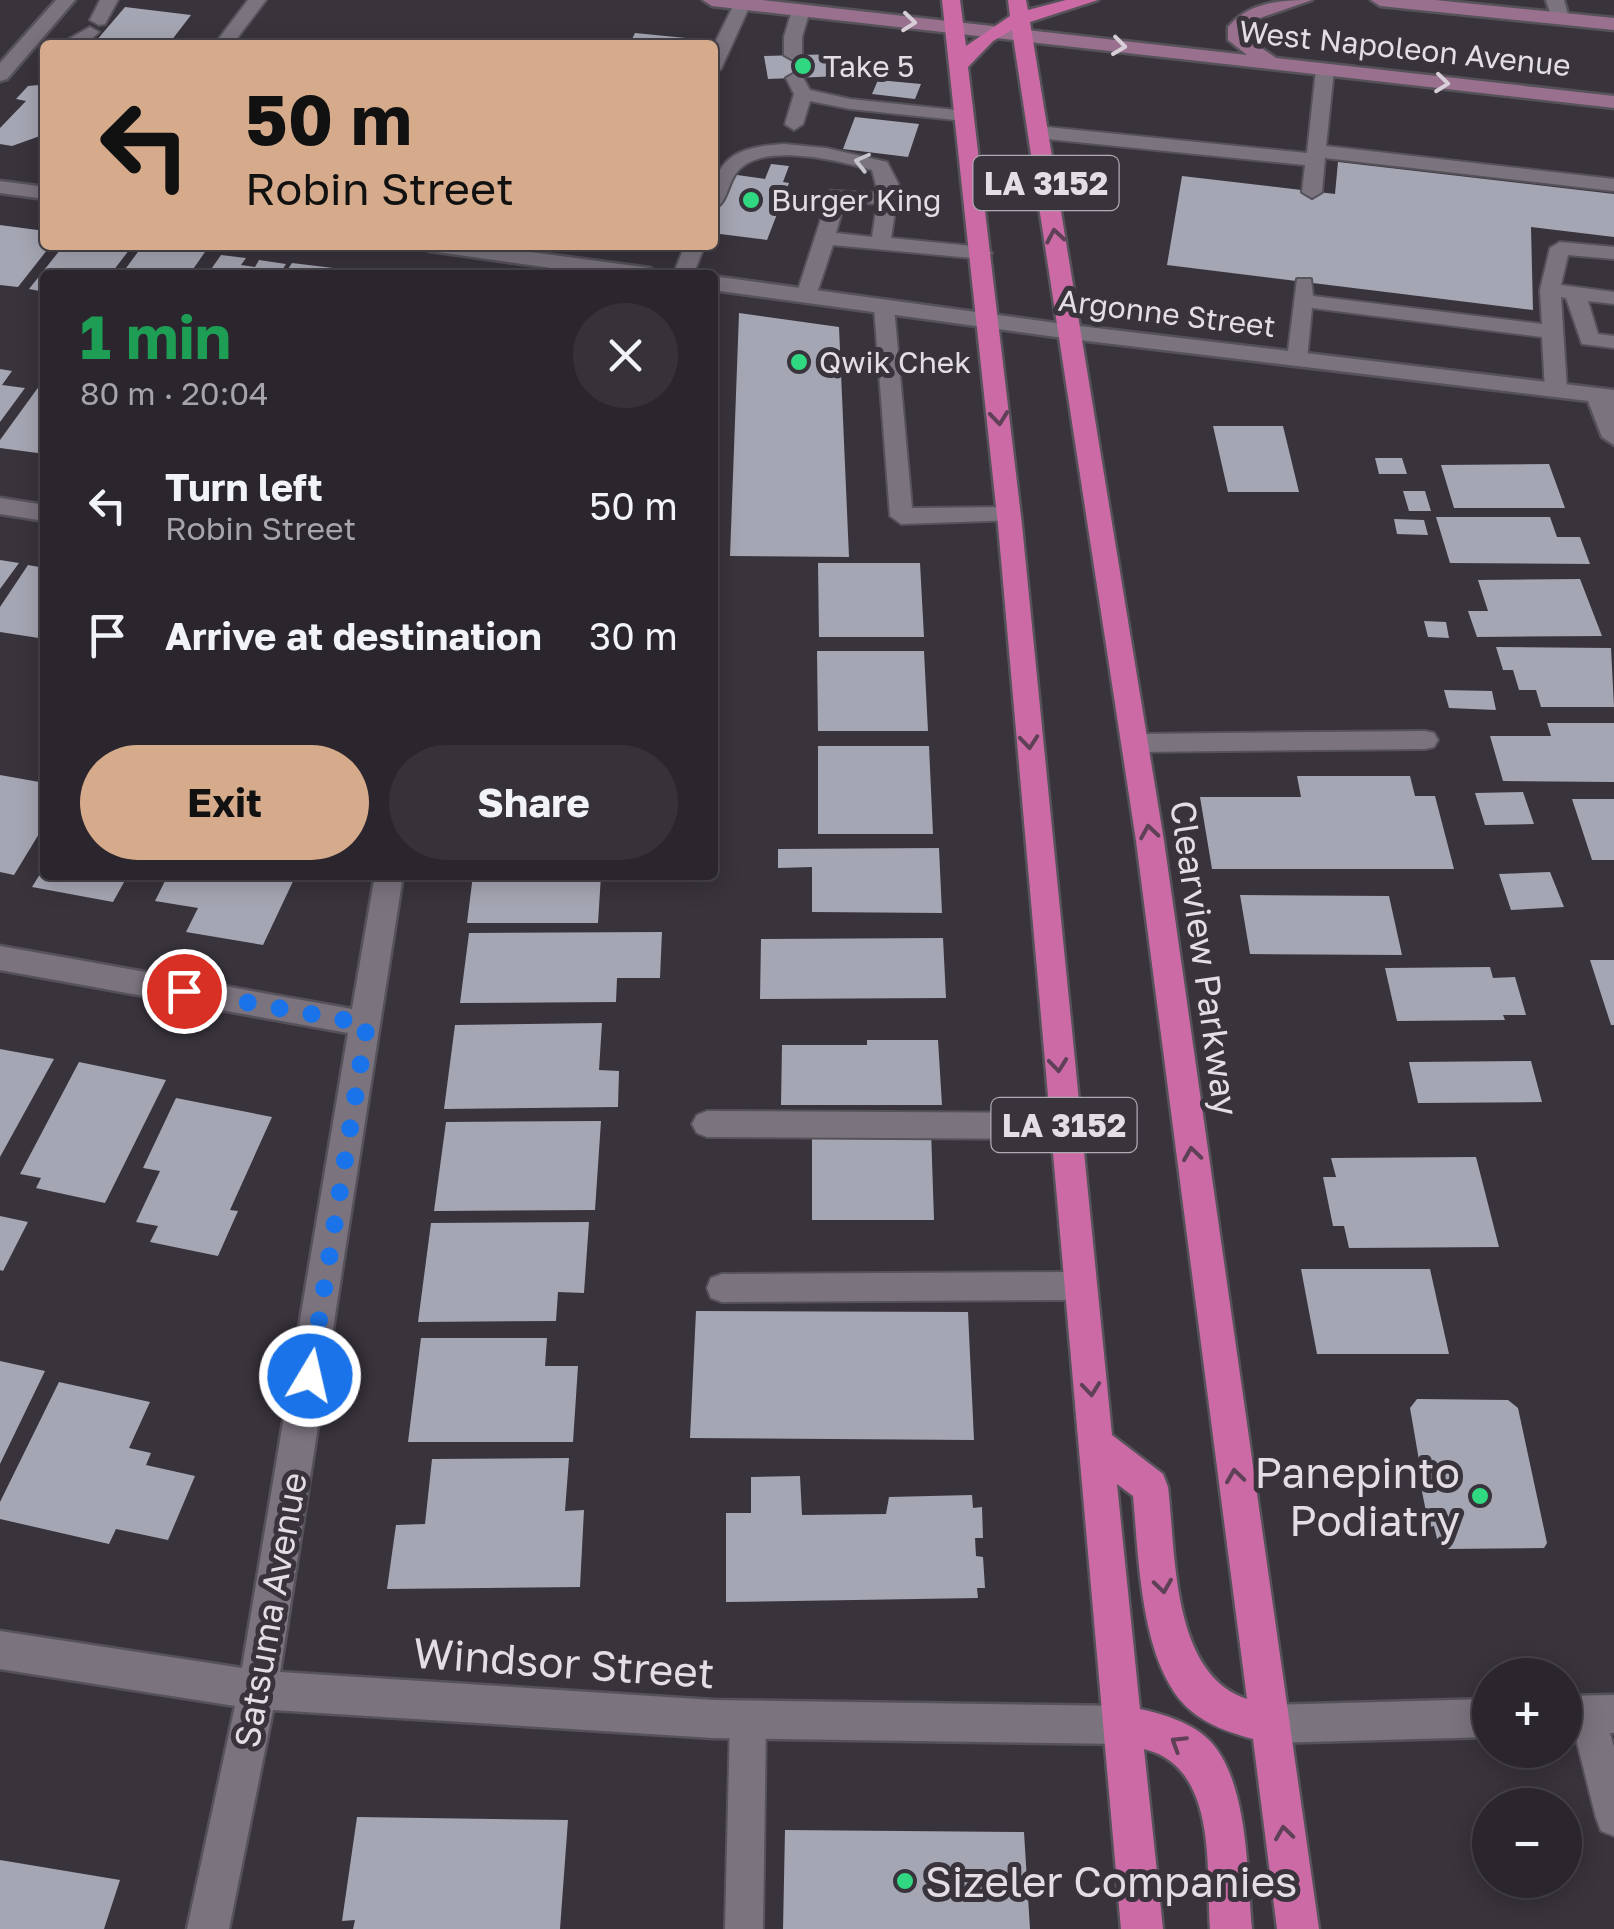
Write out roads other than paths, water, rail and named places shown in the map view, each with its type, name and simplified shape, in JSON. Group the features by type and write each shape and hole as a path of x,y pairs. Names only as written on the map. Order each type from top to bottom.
{"highway":[{"name":"LA 3152","path":"950,0 990,321 1142,1929"},
{"path":"1020,18 1089,0"},
{"name":"Clearview Parkway","path":"1020,18 1134,743 1298,1929"},
{"path":"958,66 990,31"},
{"path":"1096,1445 1150,1486 1170,1640 1192,1686 1226,1714 1268,1724"},
{"path":"1124,1724 1166,1734 1199,1756 1215,1792 1232,1929"}],"main road":[{"name":"West Napoleon Avenue","path":"712,0 990,31 1020,18 1279,65 1614,102"},
{"path":"1279,65 1238,40 1238,27 1250,15 1303,0"},
{"name":"West Napoleon Avenue","path":"1380,0 1557,9 1610,24"},
{"path":"1562,96 1614,91"}],"street":[{"path":"0,75 36,46 66,0"},
{"path":"0,186 40,192"},
{"path":"446,250 490,264 577,270"},
{"name":"Argonne Street","path":"718,285 1606,396"},
{"path":"1606,396 1614,438"},
{"path":"0,506 40,512"},
{"name":"Satsuma Avenue","path":"208,1929 258,1690 388,880"},
{"path":"0,958 367,1024"},
{"name":"Windsor Street","path":"0,1650 258,1690 748,1720 1124,1724"},
{"path":"1268,1724 1472,1718"}],"lane":[{"path":"74,40 95,26 108,0"},
{"path":"227,40 257,0"},
{"path":"718,56 742,3"},
{"path":"794,55 793,36 801,10"},
{"path":"1312,192 1325,70"},
{"path":"794,124 799,86 850,104 965,116"},
{"path":"1037,132 1614,185"},
{"path":"718,191 736,161 751,152 778,150 858,159 880,166 889,184 881,243"},
{"path":"806,296 837,195 887,199"},
{"path":"825,238 982,253"},
{"path":"1556,390 1550,290 1560,248 1614,253"},
{"path":"1550,290 1614,298"},
{"path":"1297,359 1303,291 1553,332"},
{"path":"1575,293 1589,339 1614,342"},
{"path":"884,307 901,516 1009,515"},
{"path":"1134,743 1425,740"},
{"path":"707,1124 1064,1126"},
{"path":"722,1288 1080,1286"},
{"path":"1589,1715 1614,1818"},
{"path":"744,1929 748,1720"}],"place":[{"name":"Take 5","path":"803,66"},
{"name":"Burger King","path":"751,200"},
{"name":"Qwik Chek","path":"799,362"},
{"name":"Panepinto Podiatry","path":"1480,1496"},
{"name":"Sizeler Companies","path":"905,1881"}]}
